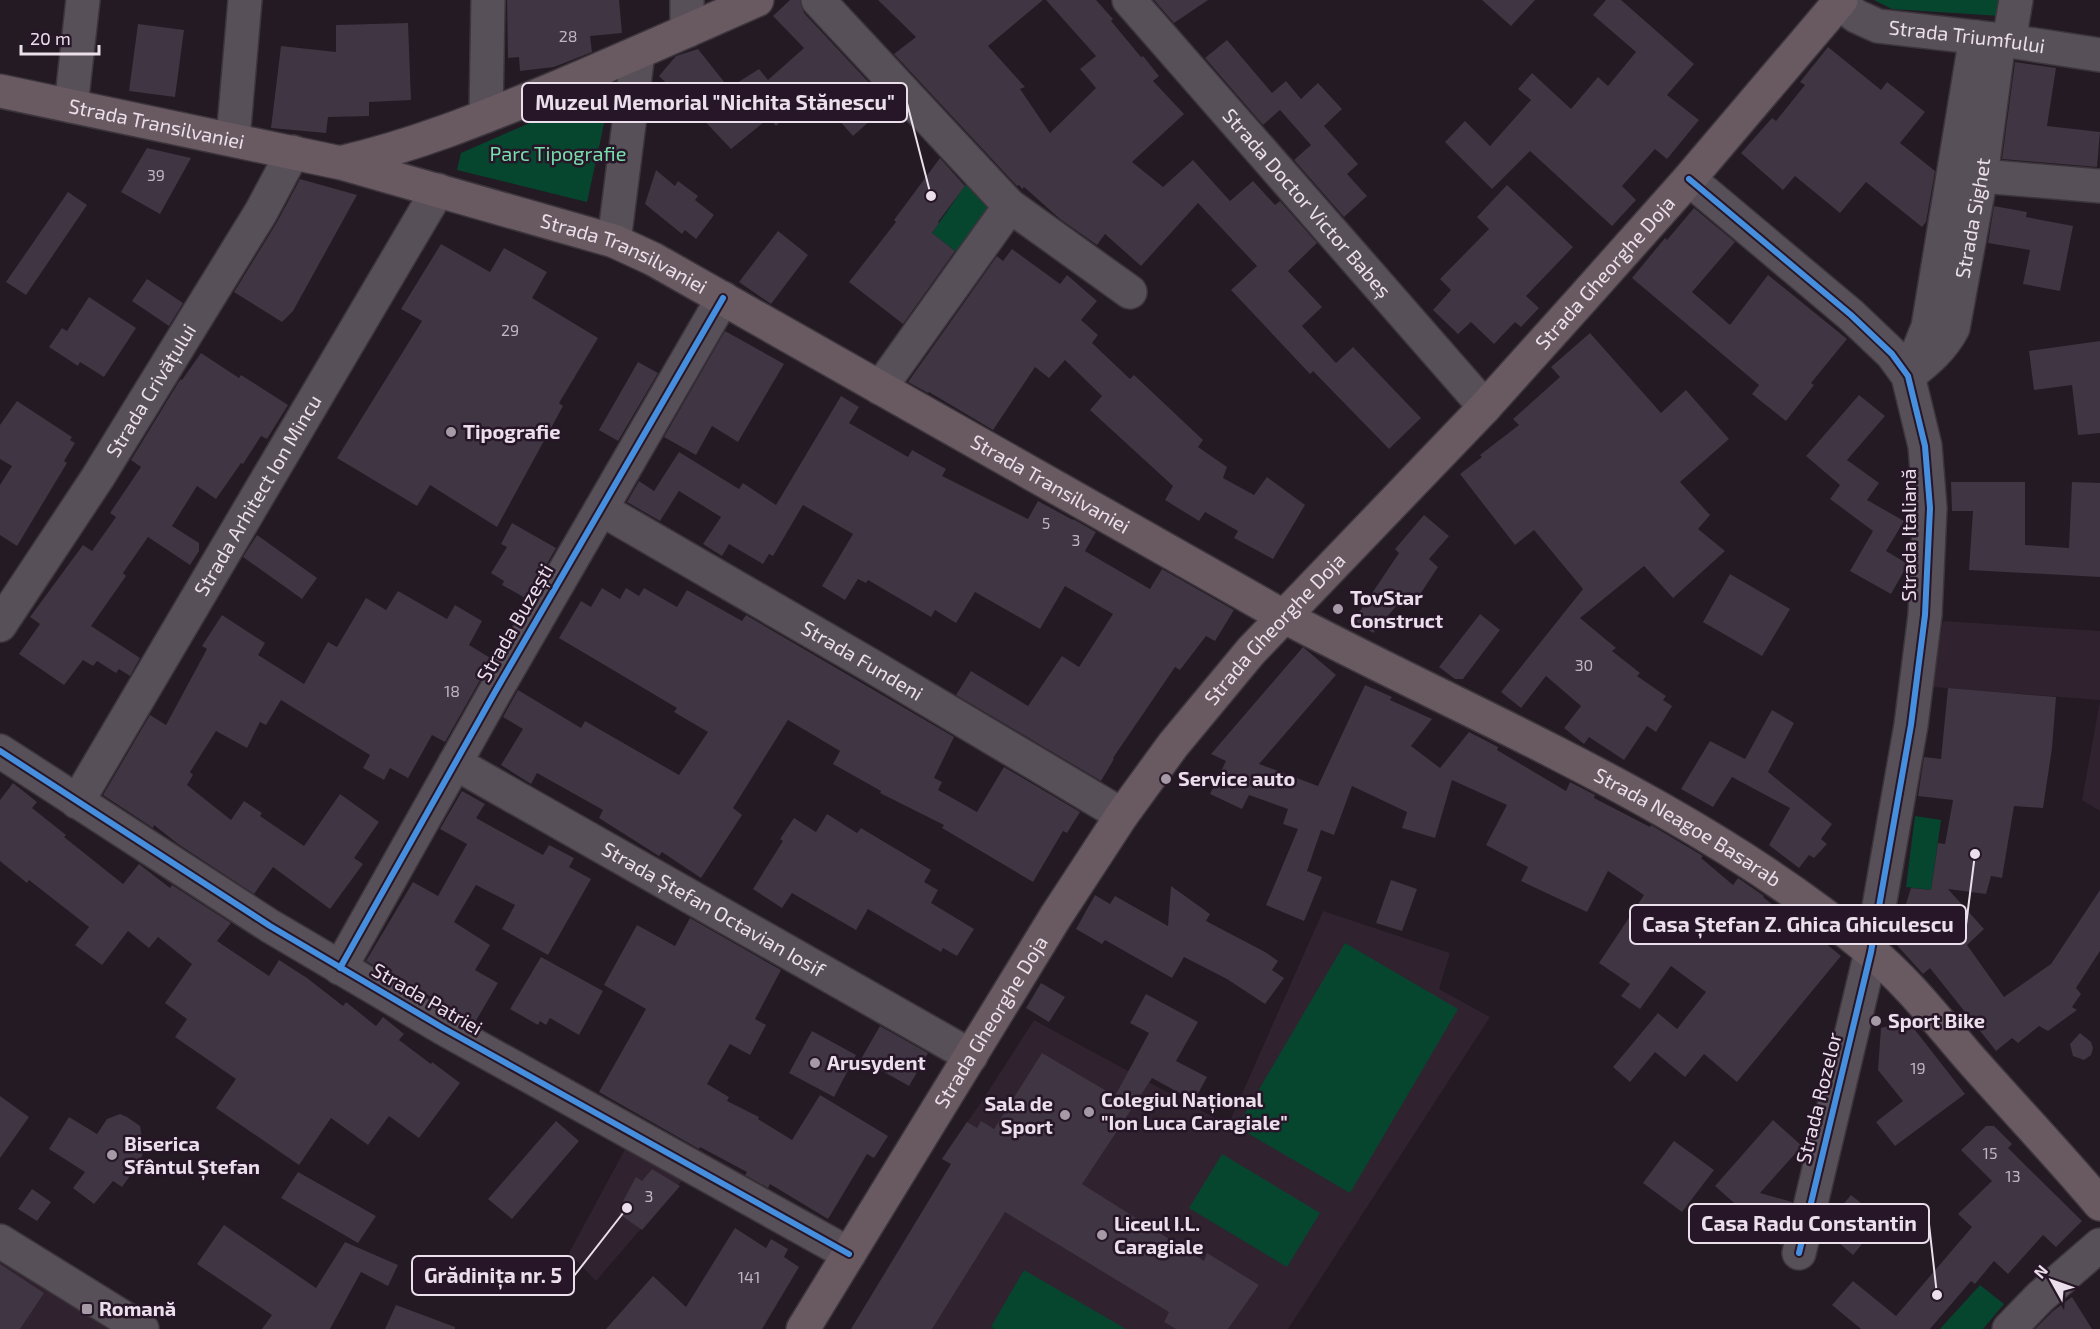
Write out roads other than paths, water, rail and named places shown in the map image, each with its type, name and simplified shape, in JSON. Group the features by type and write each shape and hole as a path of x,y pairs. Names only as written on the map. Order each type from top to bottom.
{"main road":[{"path":"341,163 403,147 486,116 638,53 687,16 757,0"},
{"name":"Strada Gheorghe Doja","path":"803,1329 1056,916 1122,815 1197,715 1283,616 1485,407 1689,179 1840,2"},
{"name":"Strada Transilvaniei","path":"0,91 341,163 614,241 653,259 723,298 1283,616"},
{"name":"Strada Neagoe Basarab","path":"1283,616 1373,664 1490,719 1652,804 1770,876 1871,952 1913,994 2100,1204"}],"street":[{"path":"71,106 83,0"},
{"path":"233,139 245,0"},
{"path":"486,116 488,0"},
{"path":"818,0 1010,206 1130,292"},
{"name":"Strada Doctor Victor Babeș","path":"1129,0 1485,407"},
{"name":"Strada Sighet","path":"1908,376 1935,354 1947,340 1953,328 1981,176 1995,40 2016,0"},
{"name":"Strada Triumfului","path":"1840,2 1856,16 1878,26 2100,55"},
{"path":"1908,376 1928,327 1995,40"},
{"path":"614,241 638,53"},
{"name":"Strada Crivățului","path":"0,625 98,477 261,212 293,152"},
{"path":"1981,176 2100,186"},
{"name":"Strada Italiană","path":"1689,179 1851,315 1892,354 1908,376 1925,446 1930,508 1925,615 1911,725 1871,952"},
{"name":"Strada Arhitect Ion Mincu","path":"77,802 438,190"},
{"path":"880,388 1010,206"},
{"name":"Strada Buzești","path":"340,968 455,763 723,298"},
{"name":"Strada Fundeni","path":"601,509 870,664 1122,815"},
{"name":"Strada Patriei","path":"0,751 270,926 340,968 442,1028 849,1254"},
{"name":"Strada Ștefan Octavian Iosif","path":"455,763 971,1056"},
{"name":"Strada Rozelor","path":"1799,1252 1871,952"},
{"path":"0,1241 142,1329"},
{"path":"2009,1329 2040,1297 2100,1245"}],"place":[{"name":"Muzeul Memorial \"Nichita Stănescu\"","path":"931,196"},
{"name":"Tipografie","path":"451,432"},
{"name":"TovStar Construct","path":"1338,609"},
{"name":"Service auto","path":"1166,779"},
{"name":"Casa Ștefan Z. Ghica Ghiculescu","path":"1975,854"},
{"name":"Sport Bike","path":"1876,1021"},
{"name":"Arusydent","path":"815,1063"},
{"name":"Colegiul Național \"Ion Luca Caragiale\"","path":"1089,1112"},
{"name":"Sala de Sport","path":"1065,1115"},
{"name":"Biserica Sfântul Ștefan","path":"112,1155"},
{"name":"Grădinița nr. 5","path":"627,1208"},
{"name":"Liceul I.L. Caragiale","path":"1102,1235"},
{"name":"Casa Radu Constantin","path":"1937,1295"},
{"name":"Romană","path":"87,1309"}],"park label":[{"name":"Parc Tipografie","path":"558,154"}]}
